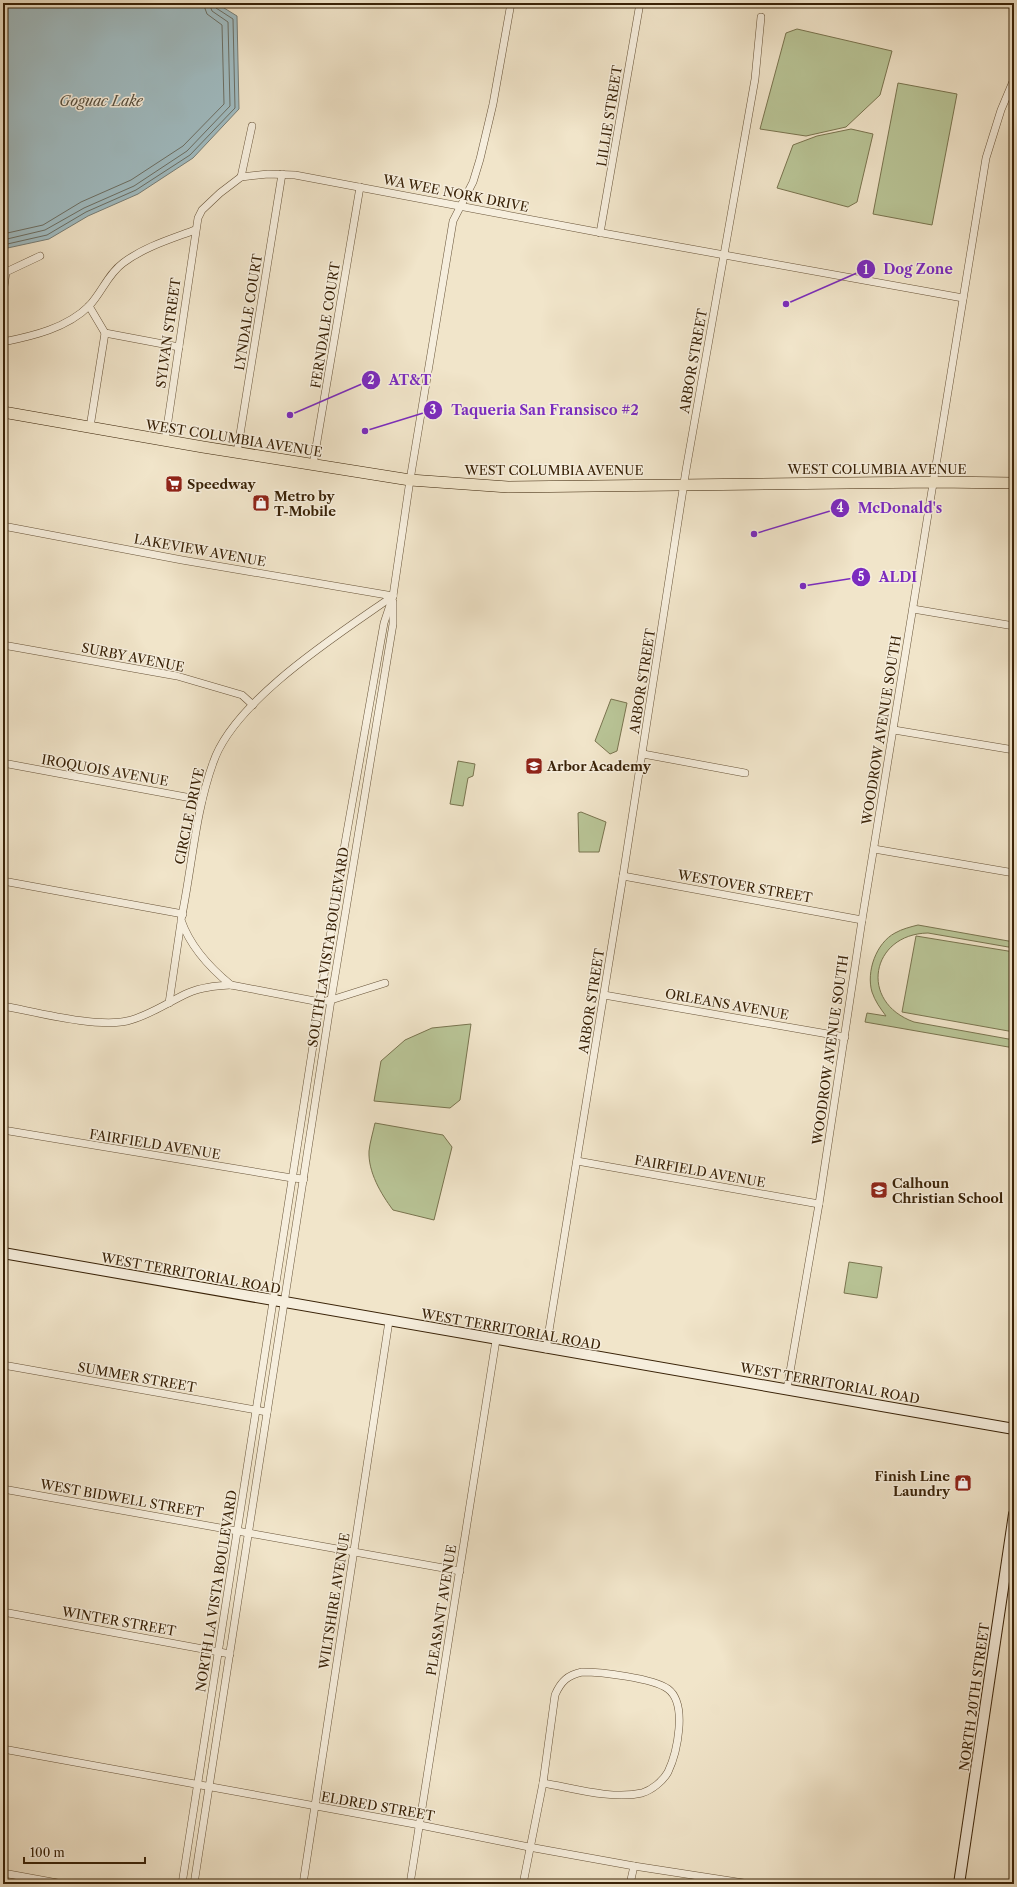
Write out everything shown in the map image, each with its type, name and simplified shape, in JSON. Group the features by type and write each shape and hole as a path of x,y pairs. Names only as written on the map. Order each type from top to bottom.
{"main road":[{"name":"WEST COLUMBIA AVENUE","path":"3,412 165,441 410,480 508,487 934,482 1014,483"}],"street":[{"name":"SOUTH LA VISTA BOULEVARD","path":"285,1303 331,1000 393,624 393,596 410,480 453,220 474,182 493,104 511,3"},
{"name":"LILLIE STREET","path":"600,233 640,3"},
{"name":"ARBOR STREET","path":"546,1349 643,754 684,484 755,79 761,17"},
{"name":"WOODROW AVENUE SOUTH","path":"787,1389 820,1204 862,920 986,158 1001,110 1014,79"},
{"path":"241,177 252,126"},
{"name":"WA WEE NORK DRIVE","path":"195,230 202,210 230,184 241,177 282,174 360,187 723,256 963,298"},
{"name":"LYNDALE COURT","path":"237,453 282,174"},
{"name":"FERNDALE COURT","path":"313,465 360,187"},
{"path":"3,342 40,333 62,325 89,306 110,276 123,263 150,247 195,230"},
{"name":"SYLVAN STREET","path":"165,441 195,230"},
{"path":"3,294 6,272 40,256"},
{"path":"89,306 106,333 90,427"},
{"path":"106,333 179,347"},
{"name":"LAKEVIEW AVENUE","path":"3,526 182,560 393,596"},
{"name":"SOUTH LA VISTA BOULEVARD","path":"273,1301 347,829 384,623 393,596"},
{"name":"CIRCLE DRIVE","path":"168,1003 202,800 213,761 229,733 253,705 277,682 393,596"},
{"path":"913,608 1014,626"},
{"name":"SURBY AVENUE","path":"3,645 177,676 242,696 253,705"},
{"path":"894,730 1014,750"},
{"path":"643,754 745,773"},
{"name":"IROQUOIS AVENUE","path":"3,763 202,800"},
{"path":"874,849 1014,874"},
{"name":"WESTOVER STREET","path":"623,876 862,920"},
{"path":"3,882 182,917 184,929 198,950 214,971 231,985"},
{"path":"3,1006 94,1022 113,1023 138,1018 190,992 231,985 320,1002 385,983"},
{"name":"ORLEANS AVENUE","path":"604,995 845,1037"},
{"name":"FAIRFIELD AVENUE","path":"3,1130 304,1179"},
{"name":"FAIRFIELD AVENUE","path":"577,1161 820,1204"},
{"name":"WEST TERRITORIAL ROAD","path":"3,1253 546,1349 1014,1429"},
{"name":"NORTH LA VISTA BOULEVARD","path":"182,1884 273,1301"},
{"name":"NORTH LA VISTA BOULEVARD","path":"194,1884 285,1303"},
{"name":"WILTSHIRE AVENUE","path":"303,1884 389,1321"},
{"name":"PLEASANT AVENUE","path":"410,1884 496,1340"},
{"name":"SUMMER STREET","path":"3,1365 267,1412"},
{"name":"WEST BIDWELL STREET","path":"3,1489 248,1532"},
{"name":"NORTH 20TH STREET","path":"960,1884 1014,1514"},
{"path":"248,1532 460,1571"},
{"name":"WINTER STREET","path":"3,1612 230,1654"},
{"path":"523,1884 529,1847 543,1783 555,1695 564,1679 572,1674 593,1672 658,1684 668,1689 674,1695 678,1703 680,1716 677,1743 673,1760 667,1773 659,1784 644,1792 629,1795 609,1794 543,1783"},
{"name":"ELDRED STREET","path":"3,1749 420,1825 634,1866 750,1884"},
{"path":"630,1884 634,1866"},
{"path":"3,1873 63,1884"}],"green space":[{"path":"797,29 892,51 880,95 846,127 806,136 760,129 786,33"},
{"path":"898,83 957,94 932,225 873,214"},
{"path":"851,129 873,134 857,202 848,207 777,188 793,145 817,136"},
{"path":"611,699 627,703 617,751 610,754 595,741"},
{"path":"458,761 475,764 473,776 468,778 463,806 450,804"},
{"path":"581,812 606,822 599,852 579,852 578,813"},
{"path":"918,925 1014,942 1014,948 928,933 909,936 894,945 884,956 879,970 879,985 885,1000 896,1012 914,1022 1014,1040 1014,1048 865,1022 867,1013 886,1016 872,992 870,984 872,967 878,951 888,938 895,933"},
{"path":"916,936 1014,952 1014,1032 902,1012"},
{"path":"471,1024 460,1100 450,1108 374,1101 381,1061 405,1040 432,1028"},
{"path":"375,1123 443,1135 452,1147 434,1220 393,1210 384,1197 373,1175 369,1159 369,1148"},
{"path":"849,1262 882,1267 877,1298 844,1293"}],"water":[{"name":"Goguac Lake","path":"3,3 216,3 237,16 239,109 193,158 138,194 88,216 49,239 3,249"}],"place":[{"name":"Dog Zone","path":"786,304"},
{"name":"AT&T","path":"290,415"},
{"name":"Taqueria San Fransisco #2","path":"365,431"},
{"name":"Speedway","path":"174,484"},
{"name":"Metro by T-Mobile","path":"261,503"},
{"name":"McDonald's","path":"754,534"},
{"name":"ALDI","path":"803,586"},
{"name":"Arbor Academy","path":"534,766"},
{"name":"Calhoun Christian School","path":"879,1190"},
{"name":"Finish Line Laundry","path":"963,1483"}]}
